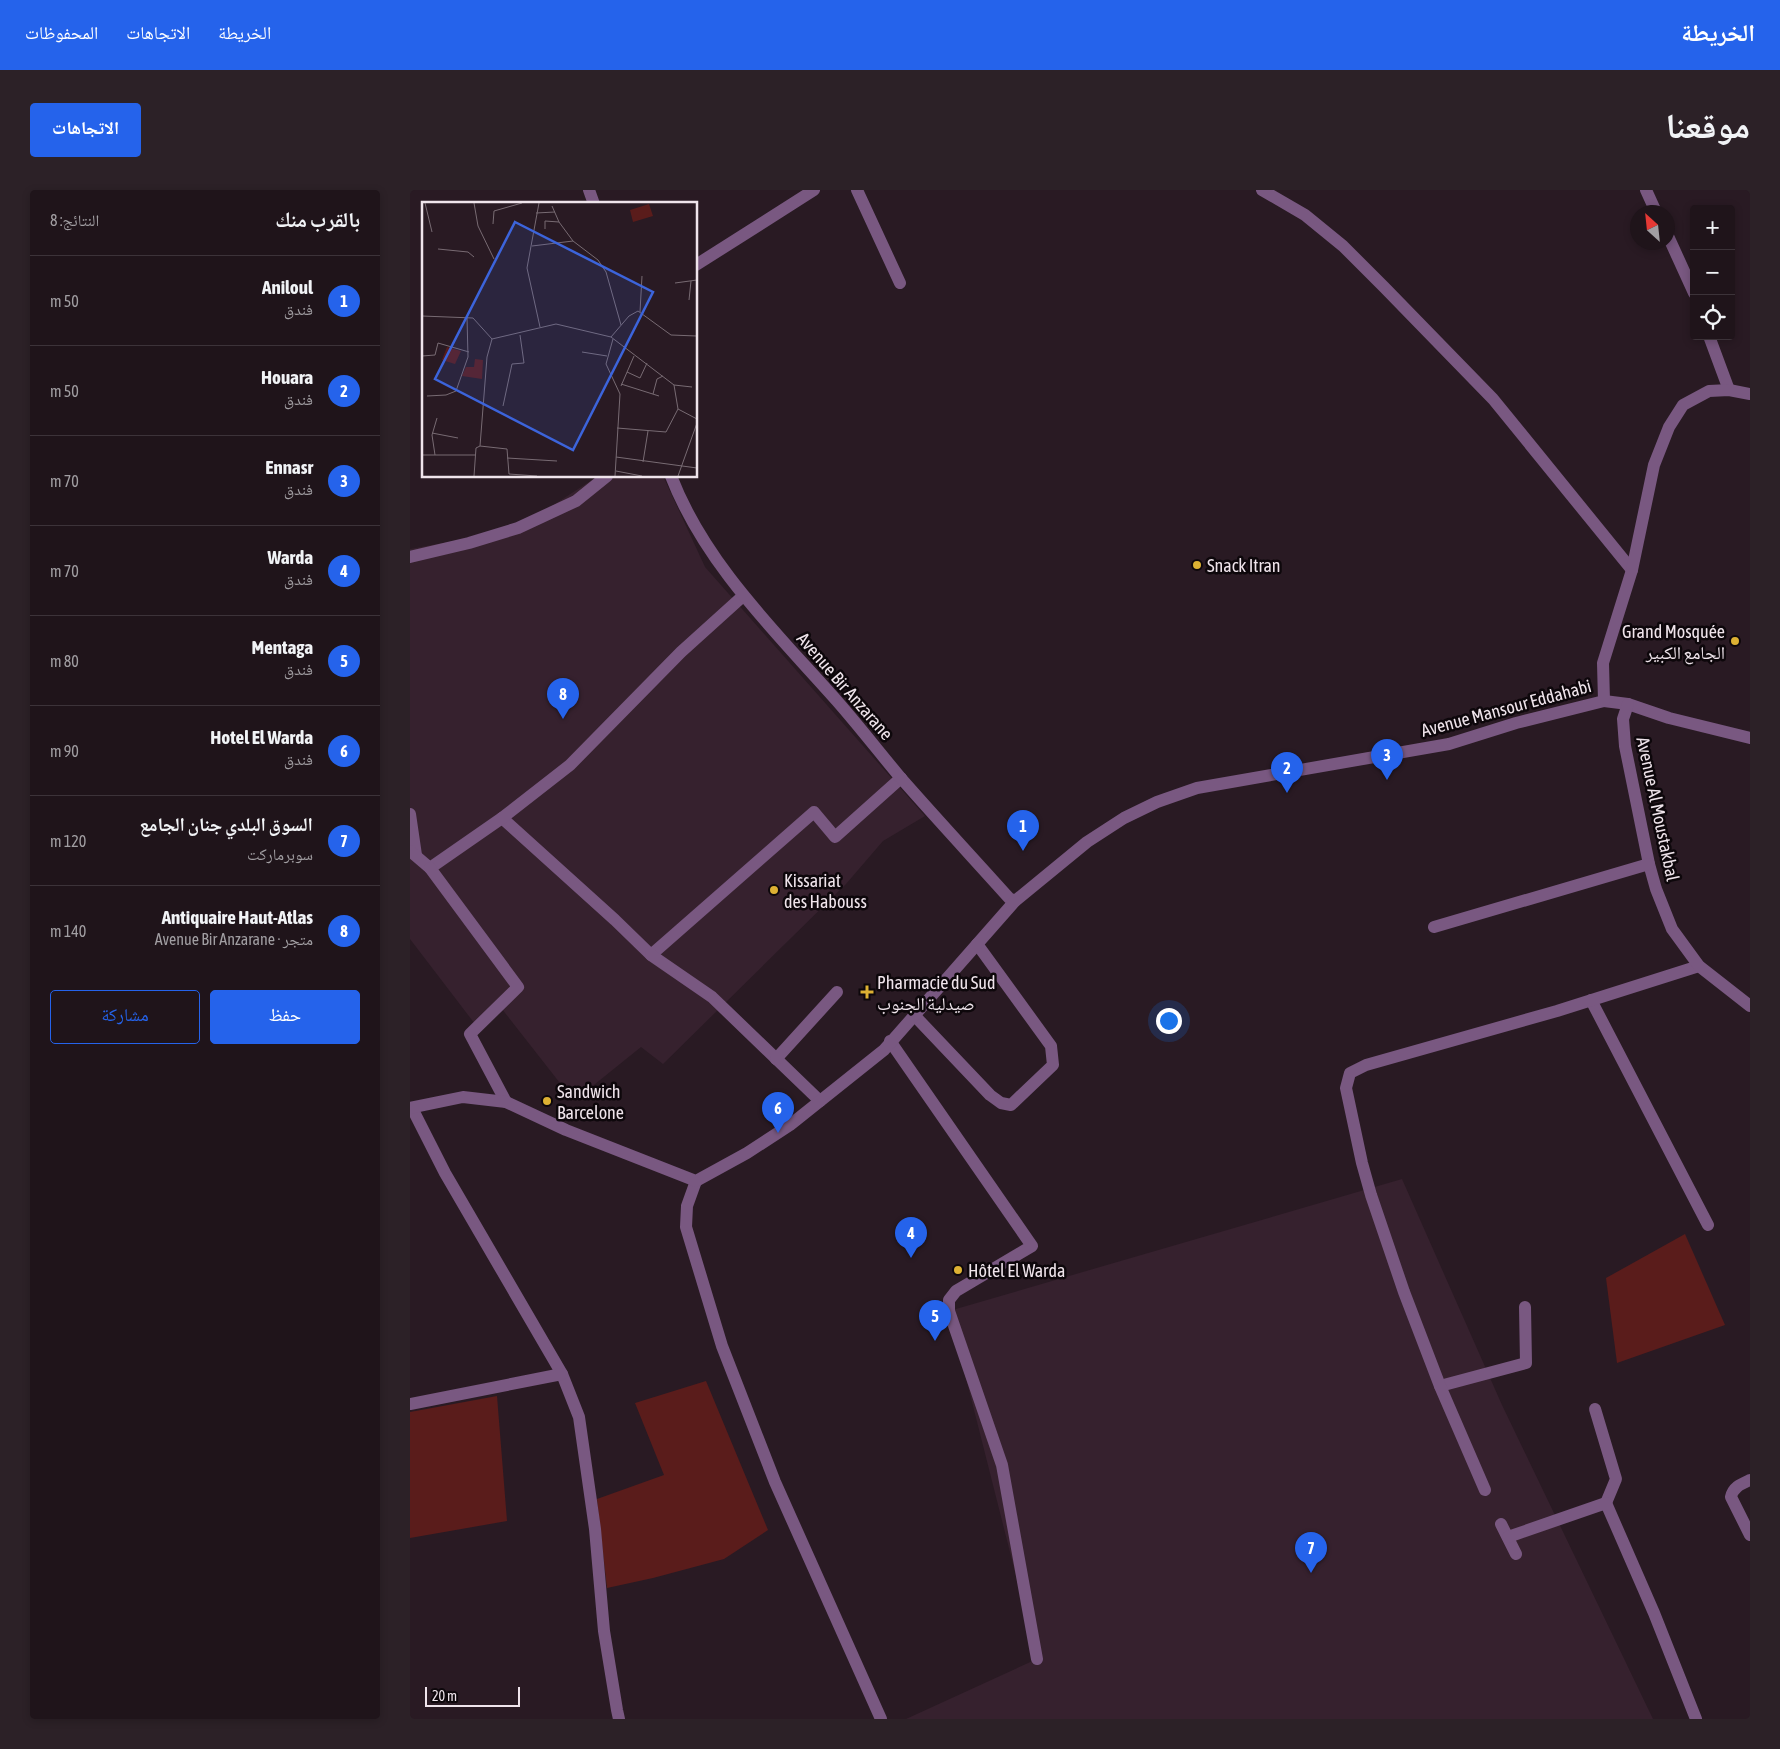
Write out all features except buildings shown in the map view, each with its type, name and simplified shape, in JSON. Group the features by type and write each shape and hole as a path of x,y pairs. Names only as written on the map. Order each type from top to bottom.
{"street":[{"path":"589,190 593,202"},
{"path":"698,264 814,190"},
{"path":"857,190 900,283"},
{"path":"1262,190 1305,215 1343,246 1493,399 1632,570"},
{"path":"1646,190 1653,205"},
{"path":"1674,250 1690,284"},
{"path":"1710,340 1729,390"},
{"path":"1604,701 1603,663 1632,570 1654,465 1668,428 1683,405 1709,391 1729,390 1750,394"},
{"path":"410,556 469,543 518,528 576,501 605,478"},
{"name":"Avenue Bir Anzarane","path":"672,478 679,498 701,537 743,596 839,703 901,778 1010,898 1015,901"},
{"path":"430,868 502,818 570,765 681,652 743,596"},
{"name":"Avenue Mansour Eddahabi","path":"696,1181 747,1153 790,1125 884,1050 1015,901 1087,842 1124,818 1156,802 1197,788 1449,744 1516,723 1604,701 1628,704 1669,718 1750,738"},
{"name":"Avenue Al Moustakbal","path":"1628,704 1623,719 1625,746 1649,864 1656,889 1672,929 1700,966 1750,1006"},
{"path":"651,955 814,812 836,837 901,778"},
{"path":"410,814 413,853 430,868 518,987 470,1034 506,1102"},
{"path":"502,818 651,955 712,997 820,1101"},
{"path":"1434,927 1649,864"},
{"path":"914,1014 990,1095 1001,1103 1011,1105 1053,1065 1051,1046 977,944"},
{"path":"1485,1490 1440,1386 1404,1292 1362,1164 1346,1088 1350,1073 1366,1065 1591,1000 1700,966"},
{"path":"776,1059 837,992"},
{"path":"1591,1000 1708,1225"},
{"path":"890,1042 1032,1246 956,1291 949,1300 950,1311 1002,1465 1037,1660"},
{"path":"620,1719 616,1710 604,1631 595,1529 579,1417 562,1374 444,1173 411,1108 463,1097 506,1102 566,1130 696,1181 687,1206 686,1227 722,1346 775,1482 881,1719"},
{"path":"1440,1386 1526,1363 1525,1307"},
{"path":"410,1404 562,1374"},
{"path":"1594,1409 1616,1479 1606,1503 1654,1613 1696,1719"},
{"path":"1750,1480 1732,1491 1731,1497 1750,1535"},
{"path":"1508,1537 1606,1503"},
{"path":"1501,1524 1516,1554"}],"shaded area":[{"path":"595,478 664,478 705,567 925,816 883,841 846,884 663,1064 641,1047 574,1101 502,1009 478,1028 410,939 410,549 486,535 535,517"},
{"path":"1402,1179 1502,1405 1653,1719 906,1719 1037,1659 949,1311"},
{"path":"1685,1234 1725,1325 1617,1363 1606,1278"},
{"path":"706,1381 768,1530 724,1559 607,1588 597,1499 664,1475 635,1403"},
{"path":"497,1396 507,1521 410,1538 410,1412"}],"place":[{"name":"Snack Itran","path":"1197,565"},
{"name":"Grand Mosquée الجامع الكبير","path":"1735,641"},
{"name":"Antiquaire Haut-Atlas","path":"563,719"},
{"name":"Ennasr","path":"1387,780"},
{"name":"Houara","path":"1287,793"},
{"name":"Aniloul","path":"1023,851"},
{"name":"Kissariat des Habouss","path":"774,890"},
{"name":"Pharmacie du Sud صيدلية الجنوب","path":"867,992"},
{"name":"Sandwich Barcelone","path":"547,1101"},
{"name":"Hotel El Warda","path":"778,1133"},
{"name":"Warda","path":"911,1258"},
{"name":"Hôtel El Warda","path":"958,1270"},
{"name":"Mentaga","path":"935,1341"},
{"name":"السوق البلدي جنان الجامع","path":"1311,1573"}]}
